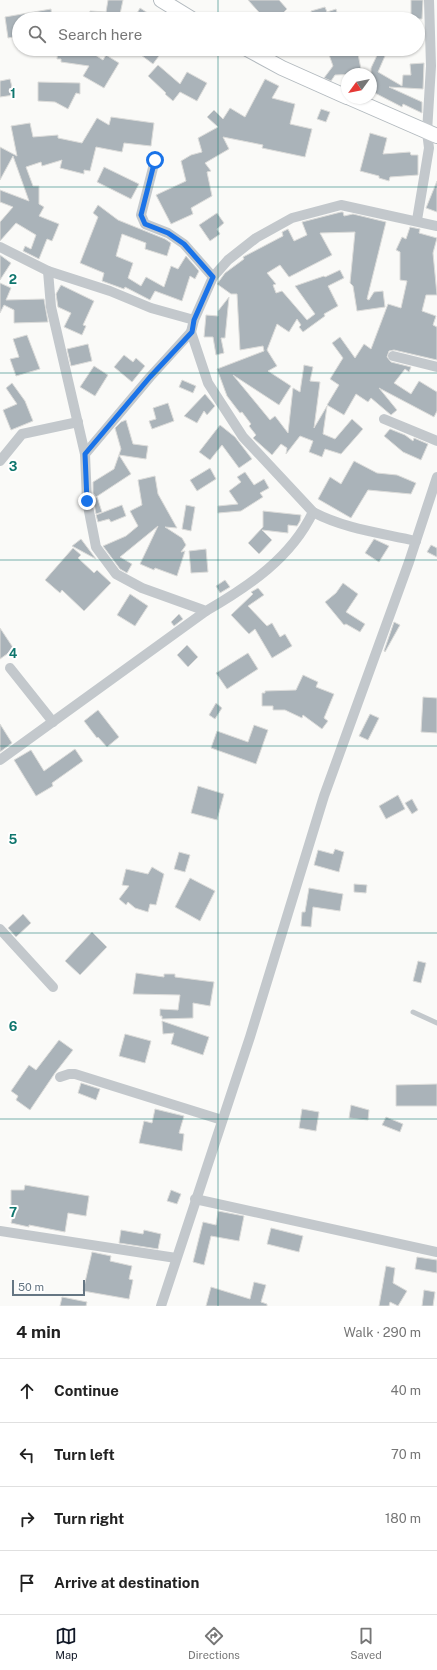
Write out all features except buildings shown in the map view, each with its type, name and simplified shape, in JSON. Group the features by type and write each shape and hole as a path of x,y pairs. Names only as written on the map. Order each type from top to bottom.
{"main road":[{"path":"161,0 181,12"},
{"path":"260,56 282,68 341,94"},
{"path":"364,104 432,134"}],"street":[{"path":"417,220 432,134 429,0"},
{"path":"155,160 141,215 145,224 168,233 184,244 213,277"},
{"path":"416,541 334,522 313,512 243,437 208,383 192,332 194,320 213,277 228,260 256,238 292,218 341,205 417,220 437,226"},
{"path":"0,247 48,271 110,291 151,308 194,320"},
{"path":"48,271 51,307 85,454 87,501 96,547 116,574 142,588 206,611"},
{"path":"85,454 150,377 192,332"},
{"path":"392,356 437,367"},
{"path":"384,419 437,441"},
{"path":"0,461 22,434 78,422"},
{"path":"161,1306 195,1199 250,1037 324,796 416,541 437,477"},
{"path":"0,760 206,611 255,581 290,548 306,526 313,512"},
{"path":"10,668 53,722"},
{"path":"0,929 53,987"},
{"path":"60,1077 75,1074 222,1120"},
{"path":"195,1199 437,1252"},
{"path":"0,1231 176,1258"}],"lane":[{"path":"413,1012 437,1023"}],"route":[{"path":"87,501 85,454 150,377 192,332 194,320 213,277 184,244 168,233 145,224 141,215 155,160"}]}
